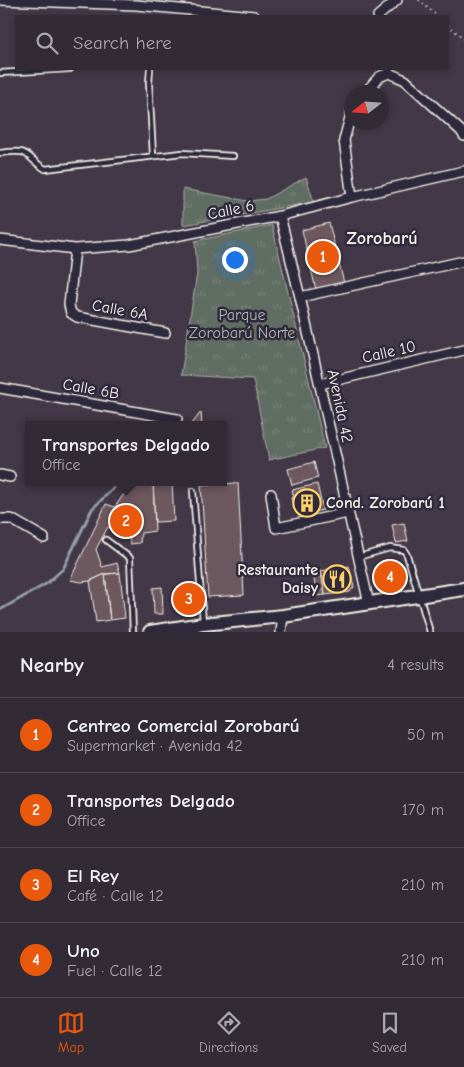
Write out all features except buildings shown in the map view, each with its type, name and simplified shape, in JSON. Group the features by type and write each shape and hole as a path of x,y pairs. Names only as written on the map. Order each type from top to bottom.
{"main road":[{"path":"150,632 203,624 283,616 464,589"}],"street":[{"path":"0,0 136,5 243,15"},
{"path":"379,15 397,0"},
{"path":"372,85 379,77 389,72 405,80 461,131 464,136"},
{"path":"347,130 344,140 352,197"},
{"name":"Calle 6","path":"0,240 75,249 129,245 280,216 464,171"},
{"name":"Avenida 42","path":"280,216 369,604"},
{"name":"Calle 6A","path":"75,249 69,305 71,313 77,317 165,333"},
{"path":"300,297 464,261"},
{"name":"Calle 10","path":"320,384 464,350"},
{"name":"Calle 6B","path":"0,388 177,419"},
{"path":"270,494 276,528 348,513"},
{"path":"0,519 11,519 44,538"},
{"path":"281,632 283,616"}],"lane":[{"path":"0,73 52,70"},
{"path":"150,70 153,155"},
{"path":"0,153 20,150 45,169 153,155 182,153 233,156"},
{"path":"193,491 203,624"},
{"path":"106,540 130,558 133,632"},
{"path":"358,556 390,548 404,550 430,632"}],"path":[{"path":"419,0 436,15"},
{"path":"449,26 464,39"}],"green space":[{"path":"306,177 314,202 183,225 183,189 248,201 266,199"},
{"name":"Parque Zorobarú Norte","path":"272,225 325,448 269,460 253,379 181,375 197,273 195,241"}],"waterway":[{"path":"0,610 46,584 63,569 92,509 116,486"}],"place":[{"name":"Centreo Comercial Zorobarú","path":"323,257"},
{"name":"Cond. Zorobarú 1","path":"307,503"},
{"name":"Transportes Delgado","path":"126,521"},
{"name":"Uno","path":"390,577"},
{"name":"Restaurante Daisy","path":"337,579"},
{"name":"El Rey","path":"189,599"}],"district":[{"name":"Zorobarú","path":"382,238"}]}
